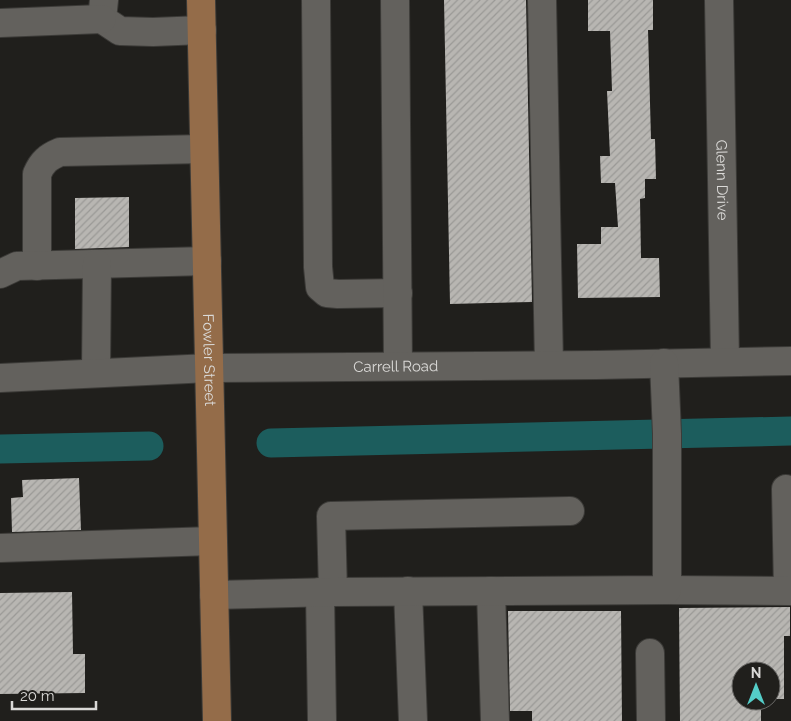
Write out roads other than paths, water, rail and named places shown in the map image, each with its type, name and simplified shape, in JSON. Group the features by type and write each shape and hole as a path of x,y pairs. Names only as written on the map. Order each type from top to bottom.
{"main road":[{"name":"Fowler Street","path":"201,0 217,721"}],"street":[{"path":"316,0 318,267 320,287 327,293 338,294 398,293"},
{"path":"395,0 398,366"},
{"path":"542,0 549,365"},
{"name":"Glenn Drive","path":"719,0 725,361"},
{"path":"0,23 103,9 120,31 202,30"},
{"path":"37,266 37,174 41,164 49,156 60,152 204,149"},
{"path":"0,274 17,266 207,261"},
{"path":"96,373 97,264"},
{"name":"Carrell Road","path":"0,378 209,368 791,361"},
{"path":"664,363 667,434 666,590"},
{"path":"214,595 408,591 790,591 786,489"},
{"path":"322,721 326,592 331,516 570,511"},
{"path":"0,548 212,541"},
{"path":"408,591 413,721"},
{"path":"491,591 495,721"},
{"path":"650,653 651,721"}],"waterway":[{"path":"271,443 791,431"},
{"path":"0,449 149,446"}]}
